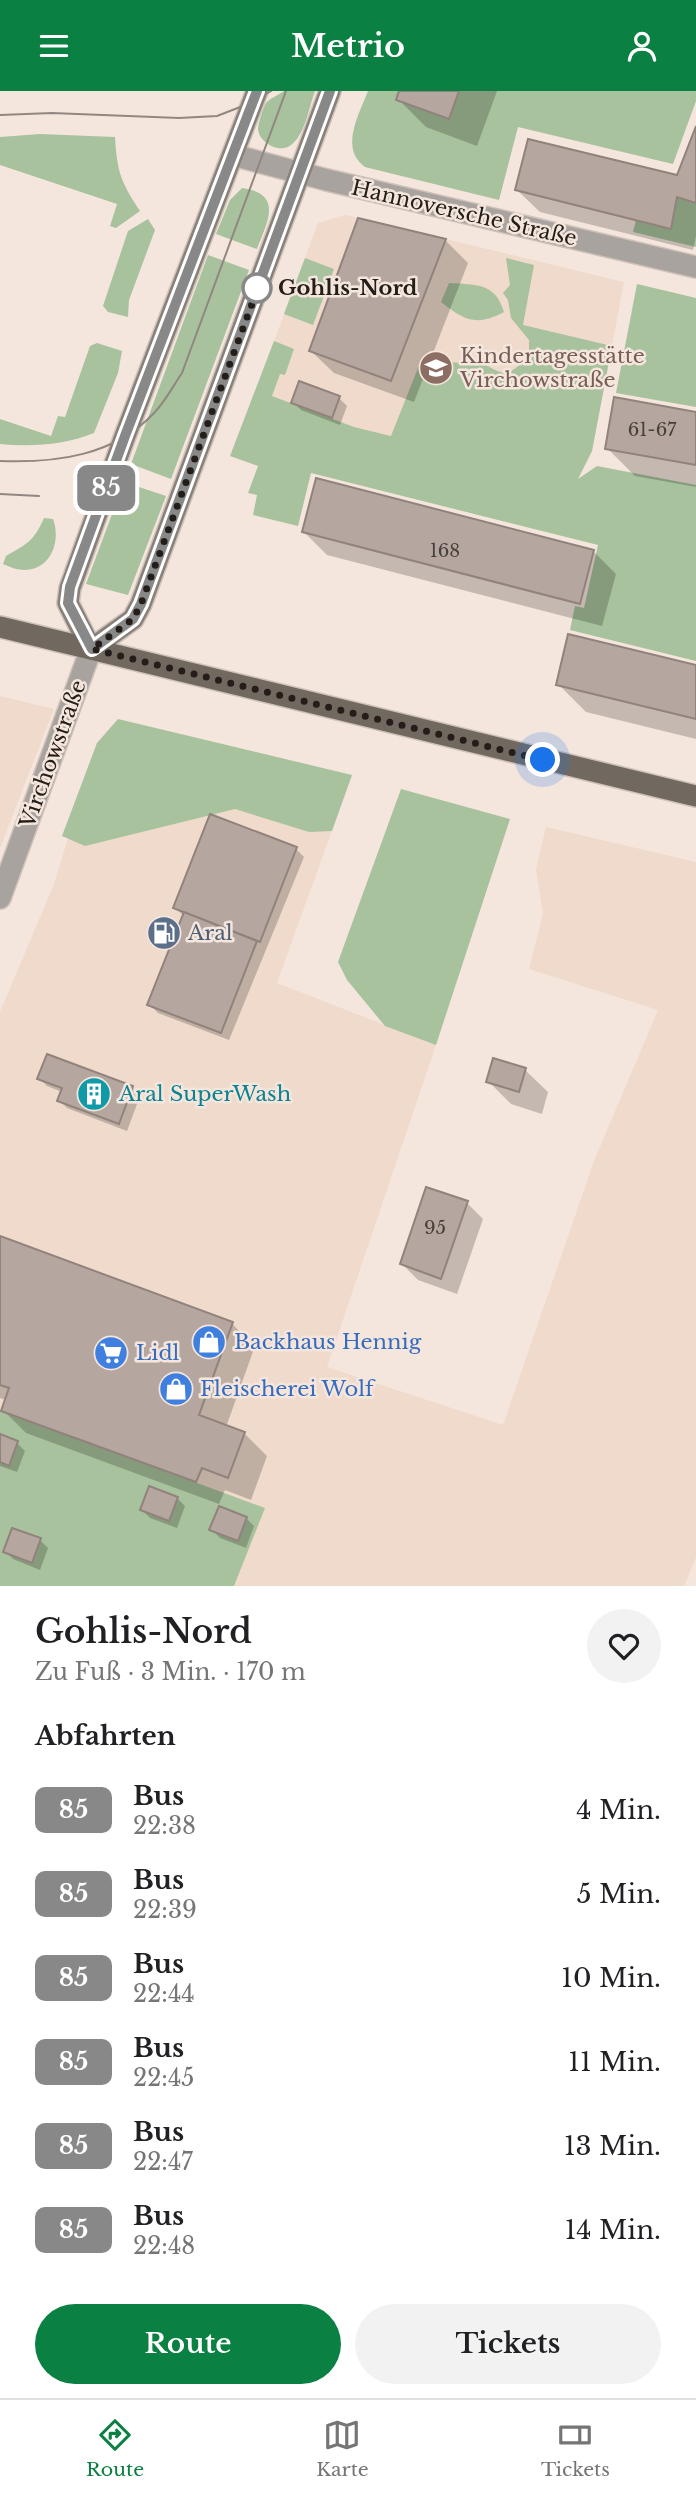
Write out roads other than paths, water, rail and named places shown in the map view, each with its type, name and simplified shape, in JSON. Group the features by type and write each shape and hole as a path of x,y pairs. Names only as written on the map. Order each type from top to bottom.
{"main road":[{"path":"92,649 68,603 70,587 257,91"},
{"path":"92,649 133,619 141,604 330,91"},
{"path":"0,627 696,796"}],"street":[{"name":"Hannoversche Straße","path":"233,155 696,267"},
{"name":"Virchowstraße","path":"0,898 92,649"}],"tram line":[{"path":"0,115 52,113 179,118 217,116 253,102 271,91"},
{"path":"0,461 63,458 102,448 138,427 162,404 182,373 286,91"},
{"path":"0,494 39,496"}],"place":[{"name":"Gohlis-Nord","path":"257,288"},
{"name":"Kindertagesstätte Virchowstraße","path":"436,368"},
{"name":"Aral","path":"164,933"},
{"name":"Aral SuperWash","path":"94,1094"},
{"name":"Backhaus Hennig","path":"209,1342"},
{"name":"Lidl","path":"111,1353"},
{"name":"Fleischerei Wolf","path":"176,1389"}]}
